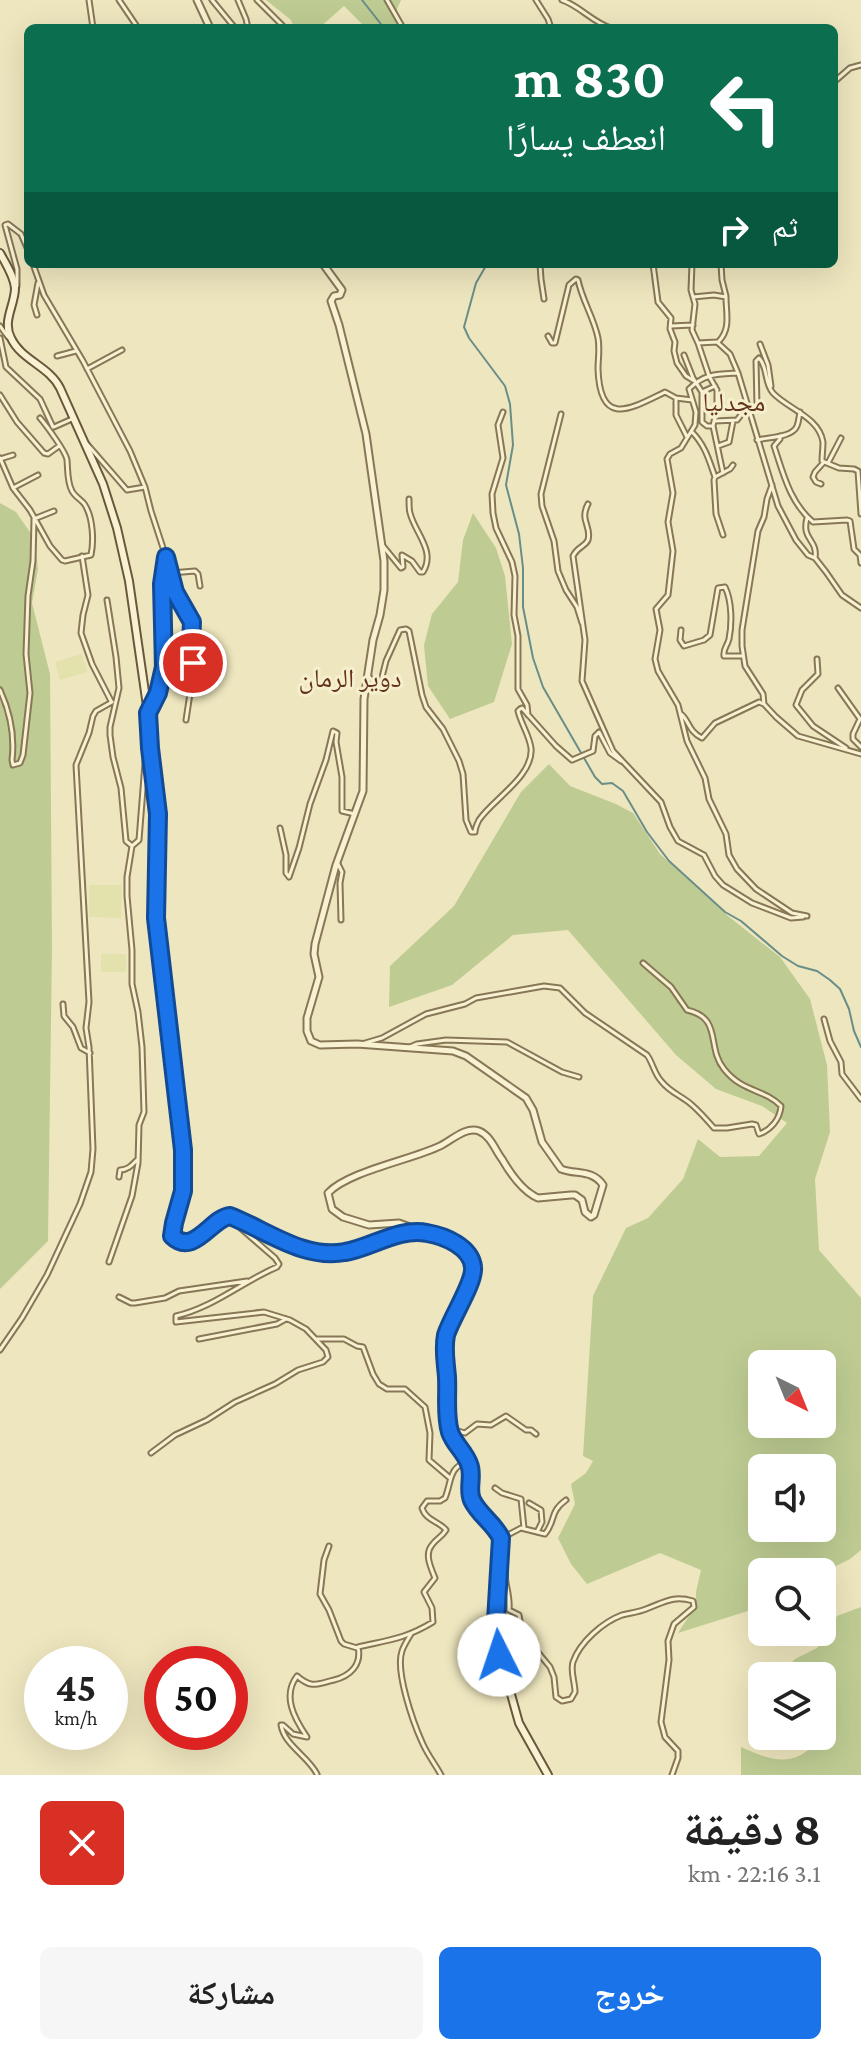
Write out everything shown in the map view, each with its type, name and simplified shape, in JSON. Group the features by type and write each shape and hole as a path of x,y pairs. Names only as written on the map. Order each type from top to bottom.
{"main road":[{"path":"0,253 11,273 15,289 8,320 11,339 56,381 103,484 129,581 148,713 158,814 156,918 183,1150 183,1191 172,1236 180,1241 194,1240 227,1216 309,1250 348,1252 423,1231 439,1235 470,1257 474,1272 446,1337 447,1410 451,1433 468,1461 471,1497 501,1538 495,1637 519,1723 548,1775"}],"street":[{"path":"89,0 92,24"},
{"path":"119,0 135,24"},
{"path":"197,0 208,24"},
{"path":"212,0 232,24"},
{"path":"238,0 247,24"},
{"path":"257,0 281,24"},
{"path":"387,0 401,24"},
{"path":"536,0 549,24"},
{"path":"562,0 600,24"},
{"path":"838,78 850,68 861,65"},
{"path":"15,289 18,284 17,269 5,225 21,234 24,241"},
{"path":"34,268 49,305 129,448 145,487 177,599 192,622 191,643 199,690"},
{"path":"326,268 341,287 340,295 334,296 331,301 365,426 384,561 384,590 364,699 363,791 337,862 315,944 319,977 307,1018 307,1031 311,1041 320,1045 357,1044 458,1052 491,1072 528,1102 539,1136 561,1169 591,1174 603,1185 591,1217 585,1212 582,1200 575,1195 534,1196 520,1184 488,1137 480,1131 470,1130 329,1191 332,1209 343,1217 369,1225 399,1223 423,1231"},
{"path":"540,268 544,299"},
{"path":"654,268 658,302 669,313 677,363 686,376 696,382"},
{"path":"692,268 695,304 693,334 718,397 714,424 723,473"},
{"path":"698,343 717,342 727,329 721,268"},
{"path":"37,315 34,305 38,279"},
{"path":"548,336 555,343 569,285 576,279 598,337 599,382 608,405 632,408 665,392 676,398 692,400"},
{"path":"693,297 726,297"},
{"path":"671,326 693,325"},
{"path":"0,326 11,339"},
{"path":"0,338 6,367 40,399 59,446 66,455 72,492 84,504 89,515 91,555 65,561 50,546 30,510 13,488 0,459 13,455"},
{"path":"717,342 730,354 738,373 778,506 796,540 808,555 815,558 842,595 861,608"},
{"path":"760,344 768,365 772,390"},
{"path":"87,369 122,350"},
{"path":"57,356 76,351"},
{"path":"684,355 702,392 702,422 707,426 733,421 749,405"},
{"path":"751,412 757,406 759,358 763,361 772,390 807,417 821,437 822,459 839,468 858,471 861,514"},
{"path":"588,504 583,513 587,540 573,556 585,645 582,681 613,751 661,802 678,841 704,855 723,885 752,903 786,916 798,919 807,916 792,913 768,898 745,878 732,861 726,834 709,799 705,778 687,741 678,705 660,678 656,663 660,630 655,611 668,595 673,551 668,522 673,493 667,462 670,454 681,448 692,432 696,416 689,389 696,382 716,373 738,373"},
{"path":"702,392 715,386"},
{"path":"0,395 17,422 44,453 48,454 59,446"},
{"path":"676,398 676,415 687,437"},
{"path":"503,412 498,425 503,458 492,494 493,513 515,576 518,689 527,705 528,715"},
{"path":"757,440 790,433 796,429 800,412"},
{"path":"561,414 541,494 542,506 554,541 558,571 577,607 583,626"},
{"path":"40,418 52,428"},
{"path":"52,428 73,419"},
{"path":"718,446 729,442 733,421"},
{"path":"692,432 703,445 715,477 716,514 723,535"},
{"path":"780,436 774,446 788,490 813,522 849,520 854,549 861,563"},
{"path":"821,484 813,477 815,472 826,463 841,438"},
{"path":"83,441 127,490 145,487"},
{"path":"715,477 733,465"},
{"path":"13,488 38,475"},
{"path":"764,704 763,694 745,666 742,630 758,531 772,485"},
{"path":"381,543 401,568 402,555 412,561 420,572 428,565 425,546 410,515 409,499"},
{"path":"34,519 54,511"},
{"path":"807,518 805,531 815,548 815,558"},
{"path":"0,690 12,728 13,765 17,765 23,755 30,693 26,654 34,519"},
{"path":"82,556 88,595 81,633 92,664 113,703"},
{"path":"148,713 158,693 164,667 162,584 166,557"},
{"path":"171,573 195,571 200,586"},
{"path":"681,630 680,640 684,646 710,635 718,588 725,587 729,600 730,629 722,654 743,656"},
{"path":"107,600 119,688 113,703 110,735 121,788 126,841 132,846"},
{"path":"367,671 370,680 380,685 386,661 400,630 409,631 426,707 443,729 459,761 463,774 466,820 471,832 475,832 479,819 511,788 528,763 532,750 518,711 522,708 572,760 593,751 595,736 599,732 610,753 621,761"},
{"path":"817,659 818,674 802,690 796,705 813,726 848,751"},
{"path":"186,720 194,667"},
{"path":"838,688 860,719 853,739 861,747"},
{"path":"680,714 689,728 702,738 715,723 759,702 798,736 861,754"},
{"path":"0,1350 47,1275 91,1172 90,1053 86,1028 89,1002 76,765 93,716 105,704 113,703"},
{"path":"109,1262 128,1208 138,1159 139,1125 144,1112 140,1029 132,984 127,877 132,846 139,840 148,728"},
{"path":"280,828 289,877 333,731 337,733 342,777 342,811 355,814"},
{"path":"337,862 342,872 341,920"},
{"path":"357,1044 382,1038 426,1014 476,998 555,987 585,1013 647,1055 662,1082 692,1105 714,1128 752,1124 756,1125 759,1134 767,1131 780,1115 781,1106 774,1099 738,1084 721,1066 705,1017 687,1010 671,987 643,963"},
{"path":"63,1004 64,1016 73,1027 81,1048 90,1053"},
{"path":"824,1019 830,1041 841,1062 842,1074 861,1099"},
{"path":"410,1047 453,1039 507,1042 562,1072 579,1077"},
{"path":"119,1177 120,1170 131,1167 138,1159"},
{"path":"151,1453 175,1435 235,1402 298,1370 327,1360 326,1350 306,1329 286,1319 259,1312 176,1322 176,1316 213,1303 279,1264 227,1216"},
{"path":"119,1297 135,1303 165,1298 179,1291 247,1281"},
{"path":"199,1339 277,1324 286,1319"},
{"path":"316,1339 344,1339 363,1347 379,1384 387,1389 405,1389 424,1405 430,1433 429,1460 450,1478"},
{"path":"451,1433 465,1433 479,1424 491,1425 506,1416 536,1434"},
{"path":"329,1546 320,1594 344,1644 357,1648 390,1641 431,1623 434,1620 432,1608 424,1592 435,1578 429,1552 446,1530 429,1519 422,1508 427,1501 445,1498 455,1468 468,1461"},
{"path":"495,1488 521,1499 524,1528"},
{"path":"501,1538 524,1528 547,1533 557,1506 566,1500"},
{"path":"529,1503 541,1510 542,1522 537,1532"},
{"path":"501,1556 507,1567 505,1580 510,1597 509,1610 519,1615 522,1633 550,1667 556,1697 562,1701 571,1699 575,1692 574,1659 605,1623 648,1609 667,1599 689,1599 695,1603 691,1611 674,1624 668,1641 669,1660 661,1718 665,1737 678,1751 672,1775"},
{"path":"411,1633 402,1650 402,1681 422,1743 441,1775"},
{"path":"317,1774 285,1739 280,1728 283,1725 290,1733 307,1737 290,1707 291,1687 295,1676 306,1683 318,1685 343,1678 351,1672 359,1658 357,1648"}],"shaded area":[{"path":"82,654 87,672 60,680 55,662"},
{"path":"89,885 122,885 121,918 89,917"},
{"path":"101,954 126,954 126,972 101,972"}],"green space":[{"path":"266,0 401,0 397,9 400,24 362,24 344,6 324,24 292,24"},
{"path":"0,503 16,512 34,538 38,569 32,603 50,674 52,946 48,1241 0,1289"},
{"path":"473,513 496,548 505,576 512,644 494,702 450,719 428,686 424,645 432,614 458,582 463,540"},
{"path":"549,764 570,786 633,813 660,854 728,916 780,957 810,999 827,1065 830,1132 815,1179 819,1250 861,1298 861,1550 836,1566 836,1558 748,1558 748,1611 678,1633 696,1605 701,1570 660,1553 587,1584 571,1564 558,1538 575,1504 571,1484 586,1473 593,1461 583,1456 593,1296 626,1228 648,1218 683,1179 698,1139 720,1157 759,1156 787,1123 762,1106 716,1089 676,1055 568,930 513,935 452,985 389,1007 390,966 454,906 521,792"},
{"path":"861,1607 861,1775 741,1775 741,1747 780,1759 801,1755 808,1750 836,1750 836,1662 792,1662 819,1646 836,1646 837,1616"}],"waterway":[{"path":"362,0 381,24"},
{"path":"485,268 476,283 464,327 505,386 510,404 513,445 506,485 519,534 523,607 533,658 543,687 595,777 602,784 612,783 623,791 647,832 669,861 725,912 741,921 782,956 798,966 817,971 840,989 861,1047"}],"district":[{"name":"مجدليا","path":"734,402"},
{"name":"دوير الرمان","path":"350,678"}],"route":[{"path":"193,663 192,622 175,592 166,557 162,584 164,667 158,693 148,713 158,814 156,918 183,1150 183,1191 172,1236 177,1241 194,1240 222,1217 230,1216 309,1250 341,1253 423,1231 447,1239 470,1257 474,1272 446,1337 447,1410 451,1433 470,1465 471,1497 501,1538 495,1637 499,1655"}]}
